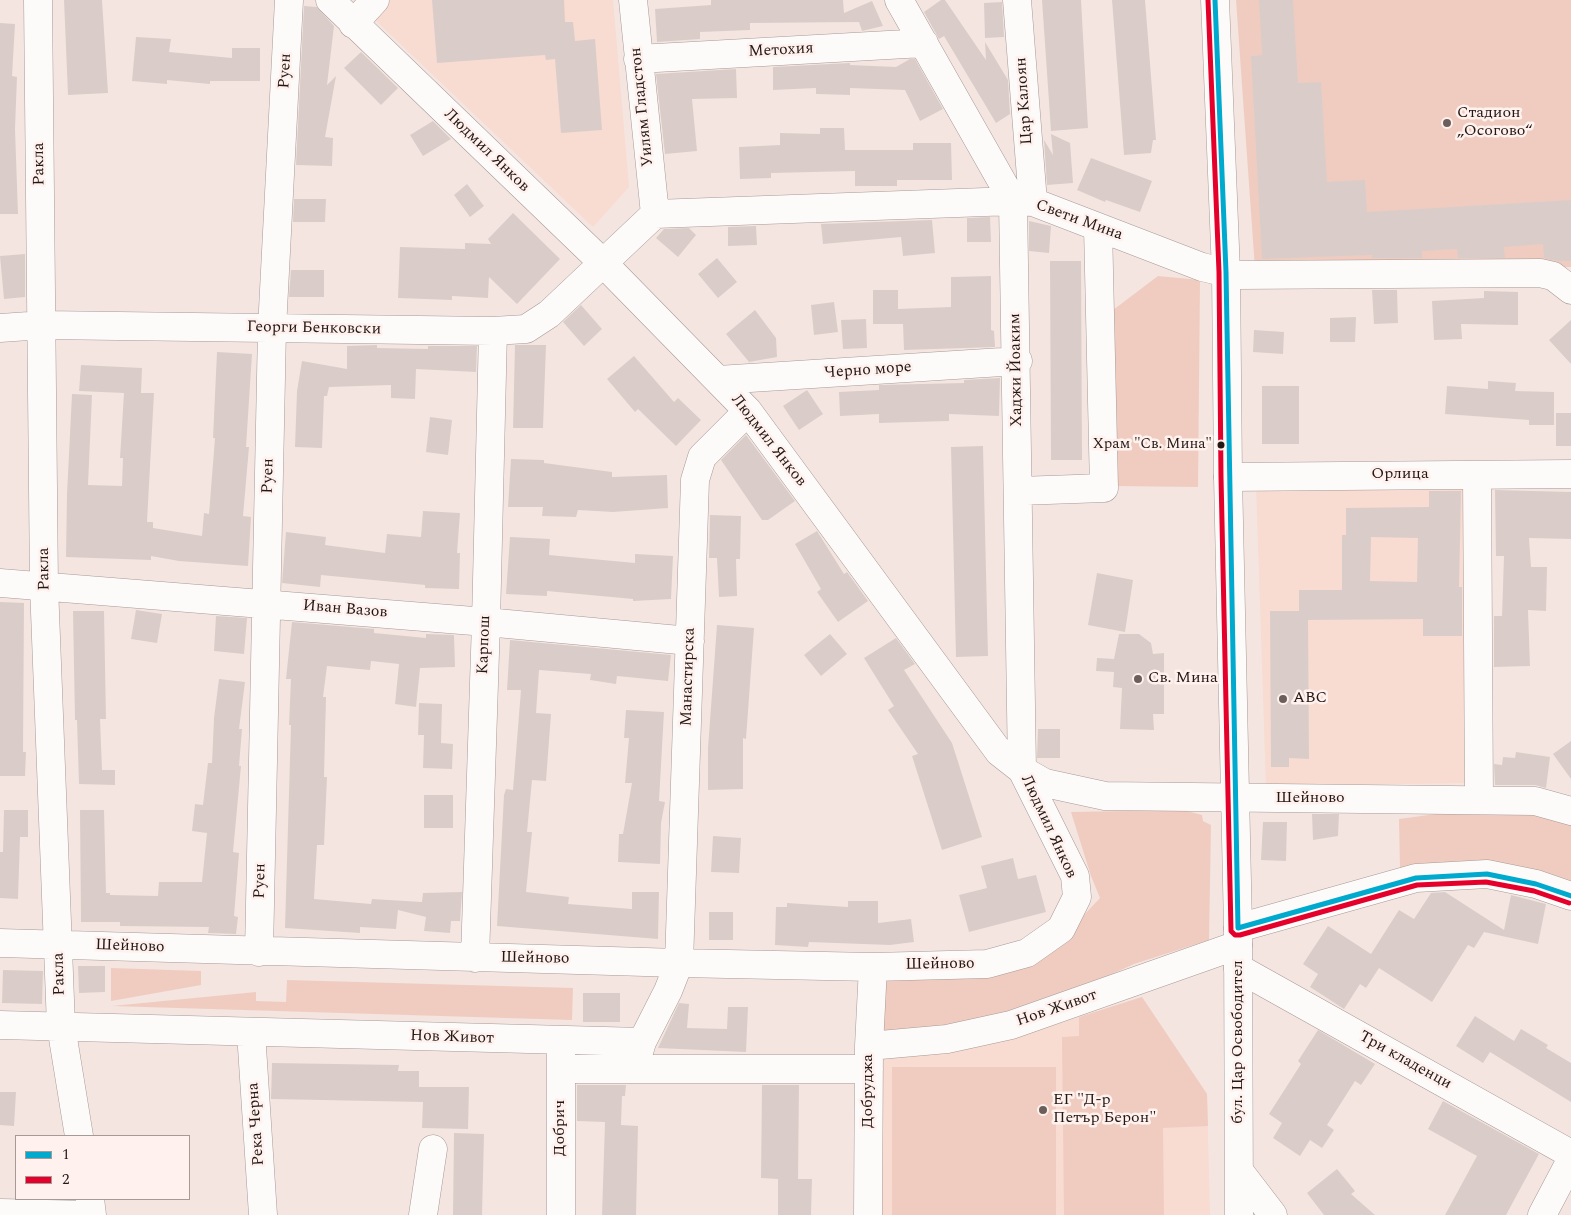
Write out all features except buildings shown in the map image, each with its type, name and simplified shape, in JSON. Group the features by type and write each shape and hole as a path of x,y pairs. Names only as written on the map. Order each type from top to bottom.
{"street":[{"name":"Ракла","path":"38,0 43,326 44,586 61,1026 79,1135"},
{"name":"Руен","path":"259,952 272,329 290,0"},
{"name":"Людмил Янков","path":"330,0 603,263 748,411 999,752 1022,770 1075,876 1076,897 1061,929"},
{"path":"353,24 375,0"},
{"name":"Уилям Гладстон","path":"633,0 655,214"},
{"name":"Хаджи Йоаким","path":"899,0 924,44 1023,202 1018,361 1022,770"},
{"name":"Цар Калоян","path":"1018,0 1023,202"},
{"name":"бул. Цар Освободител","path":"1215,0 1231,274 1228,476 1238,947 1239,1215"},
{"name":"Метохия","path":"638,59 924,44"},
{"name":"Свети Мина","path":"655,214 1023,202 1098,227 1202,267 1231,274 1540,273 1553,276 1571,290"},
{"path":"603,263 655,214"},
{"path":"1019,491 1104,488 1098,227"},
{"name":"Георги Бенковски","path":"0,328 43,326 492,331 526,329 549,314 603,263"},
{"name":"Карпош","path":"475,958 486,622 492,331"},
{"name":"Черно море","path":"718,380 1018,361"},
{"name":"Манастирска","path":"642,1042 668,991 679,963 695,480 702,458 748,411"},
{"name":"Орлица","path":"1228,476 1571,474"},
{"path":"1477,475 1479,800"},
{"name":"Иван Вазов","path":"0,583 486,622 690,641"},
{"name":"Шейново","path":"1022,770 1046,783 1105,796 1535,801 1569,808"},
{"name":"Нов Живот","path":"561,1069 634,1069 869,1057 1010,1025 1238,947 1416,878 1487,874 1536,884 1571,896"},
{"name":"Шейново","path":"0,944 873,967 987,964 1026,953 1061,929"},
{"name":"Три кладенци","path":"1238,947 1571,1154"},
{"name":"Добруджа","path":"868,1215 869,1057 873,967"},
{"name":"Нов Живот","path":"0,1024 642,1042"},
{"name":"Река Черна","path":"251,1032 262,1215"},
{"name":"Добрич","path":"561,1041 561,1215"},
{"path":"634,1069 642,1042"},
{"path":"423,1215 432,1149"},
{"path":"1542,1215 1571,1160"},
{"path":"1240,1172 1273,1215"},
{"path":"0,1212 92,1215 90,1200"}],"shaded area":[{"path":"390,0 613,0 629,187 593,227 374,19"},
{"path":"1236,0 1571,0 1571,267 1255,269"},
{"path":"1158,276 1200,280 1198,487 1112,486 1113,310"},
{"path":"1469,481 1466,783 1266,786 1256,484"},
{"path":"1452,803 1571,819 1571,884 1400,869 1399,819 1451,812"},
{"path":"1183,810 1202,815 1203,821 1211,825 1209,940 1134,964 1088,985 1014,1011 930,1028 885,1033 881,1023 881,981 965,977 1065,935 1100,898 1071,812"},
{"path":"111,968 201,971 201,985 111,1001"},
{"path":"287,980 573,988 572,1020 112,1006 256,992 256,1001 286,1002"},
{"name":"ЕГ \"Д-р Петър Берон\"","path":"1142,997 1207,1094 1210,1215 878,1215 879,1057 1035,1031"},
{"path":"1142,997 1207,1094 1208,1126 1163,1128 1164,1215 1064,1215 1062,1037 1079,1036 1079,1017"},
{"path":"892,1067 1056,1067 1056,1215 892,1215"}],"transit line":[{"name":"2","path":"1208,0 1219,272 1221,477 1231,931 1235,935 1240,935 1417,885 1486,882 1534,891 1569,903"},
{"name":"1","path":"1215,0 1226,272 1238,928 1416,878 1487,874 1536,884 1571,896"}],"place":[{"name":"Стадион „Осогово“","path":"1447,123"},
{"name":"Храм \"Св. Мина\"","path":"1221,445"},
{"name":"Св. Мина","path":"1138,679"},
{"name":"ABC","path":"1283,699"},
{"name":"ЕГ \"Д-р Петър Берон\"","path":"1043,1110"}]}
